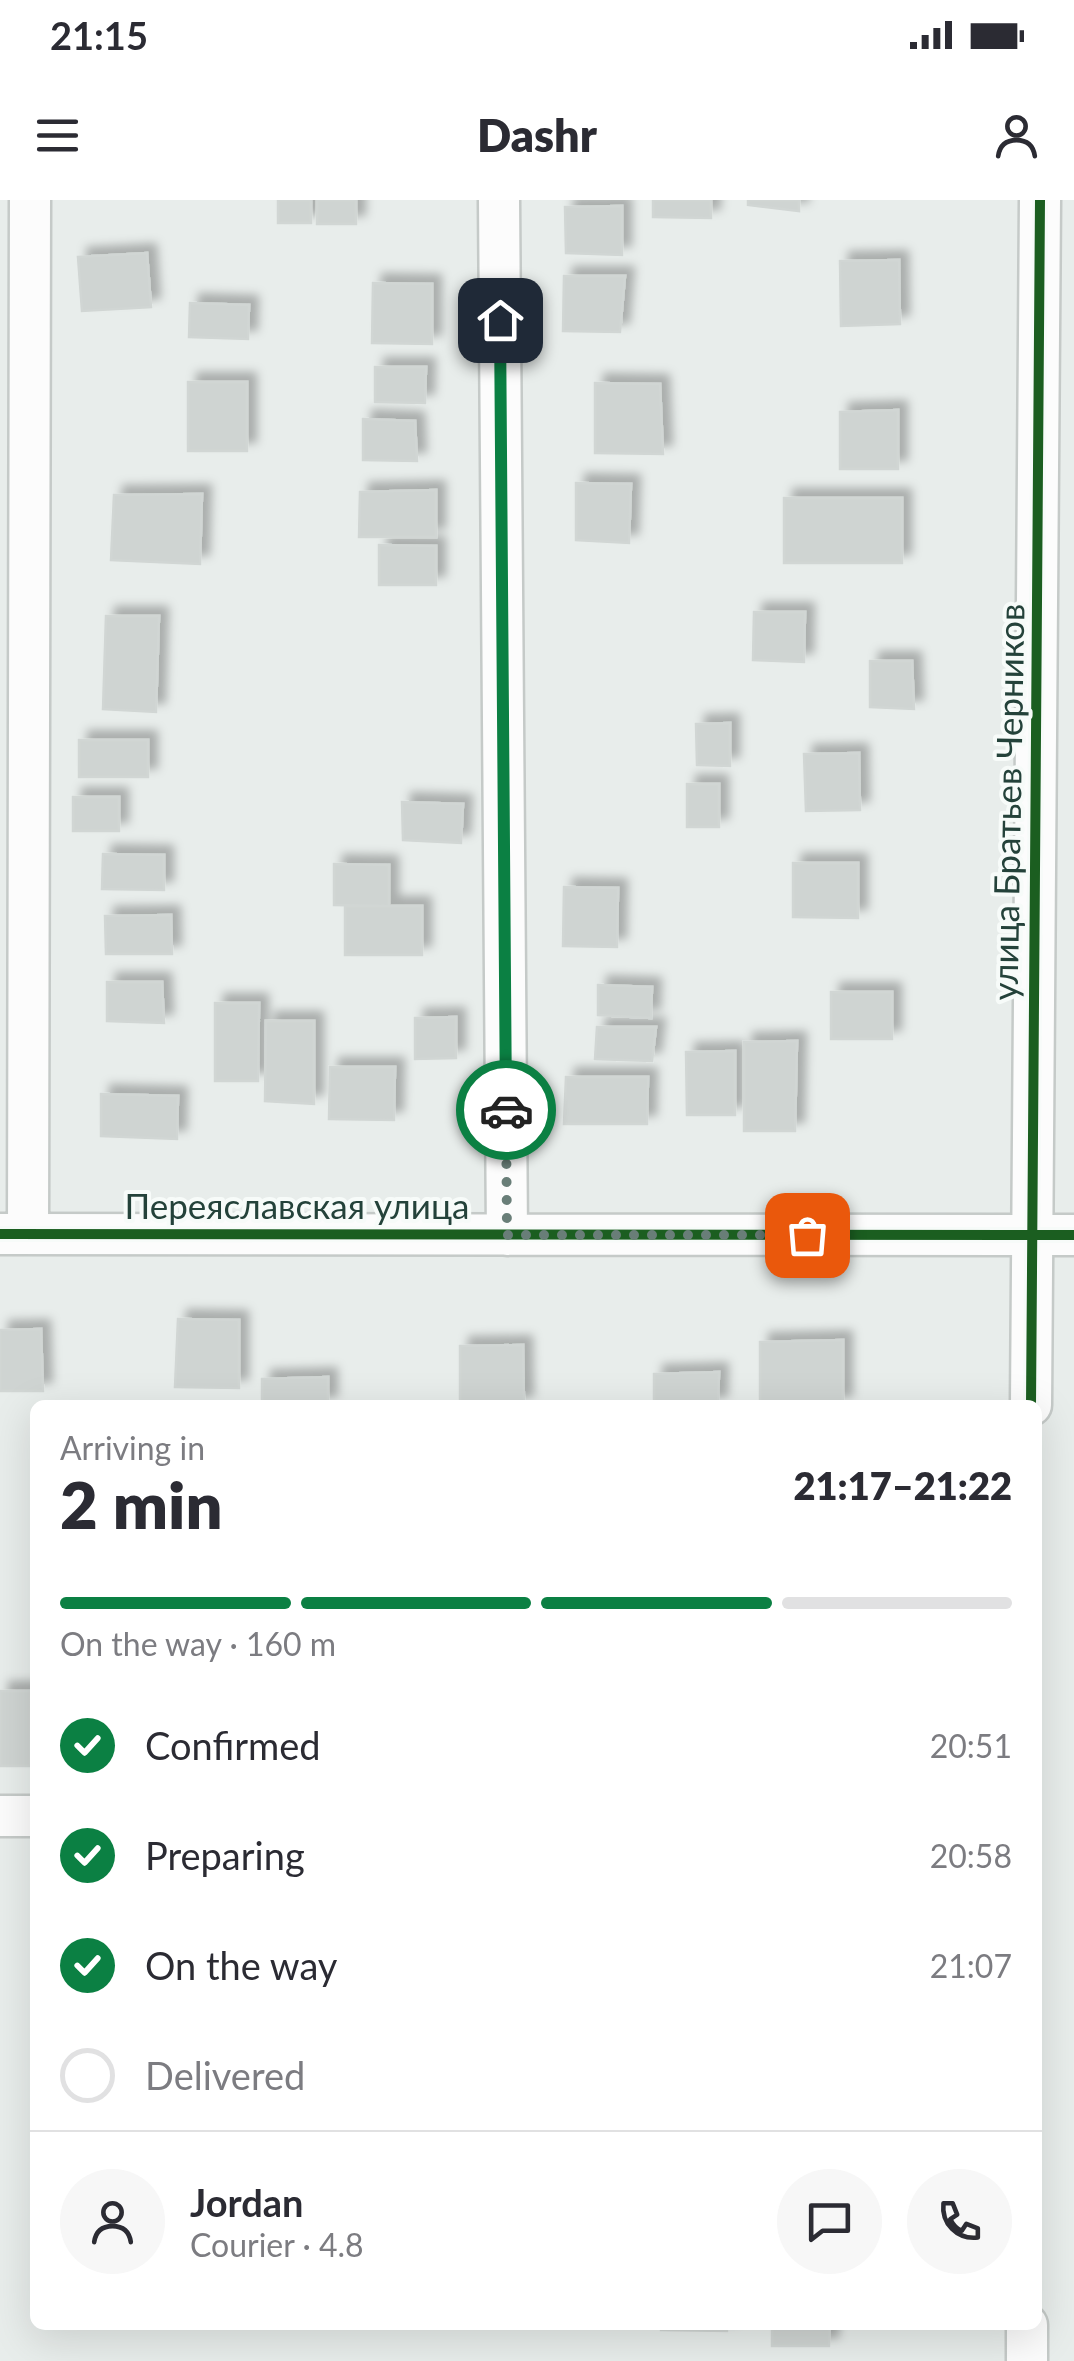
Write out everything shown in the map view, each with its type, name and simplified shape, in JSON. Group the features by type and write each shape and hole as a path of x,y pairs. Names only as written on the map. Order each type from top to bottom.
{"street":[{"path":"14,1234 30,200"},
{"path":"499,200 507,1235"},
{"name":"улица Братьев Черников","path":"1032,1400 1032,1235 1056,628 1040,200"},
{"name":"Переяславская улица","path":"14,1234 1074,1235"},
{"path":"0,1816 30,1816"},
{"path":"1027,2330 1027,2361"}],"building":[{"path":"278,200 311,200 311,223 278,223"},
{"path":"317,200 356,200 356,224 317,224"},
{"path":"653,200 711,200 711,218 653,217"},
{"path":"748,200 799,200 799,211 748,205"},
{"path":"622,206 622,255 566,253 565,207"},
{"path":"147,253 151,307 82,311 78,257"},
{"path":"899,260 900,324 841,326 840,261"},
{"path":"564,276 625,276 620,332 563,331"},
{"path":"373,283 432,284 432,344 372,343"},
{"path":"190,303 249,305 248,339 189,337"},
{"path":"375,367 426,367 425,403 375,402"},
{"path":"188,382 247,382 247,451 188,451"},
{"path":"595,383 660,384 663,454 595,453"},
{"path":"898,410 898,469 840,469 840,412"},
{"path":"363,419 415,421 417,461 363,460"},
{"path":"576,483 631,484 629,543 576,540"},
{"path":"436,490 436,537 359,537 360,492"},
{"path":"202,494 200,564 111,560 114,495"},
{"path":"784,498 902,498 902,563 784,563"},
{"path":"379,545 436,546 436,585 379,585"},
{"path":"754,612 805,612 804,662 753,660"},
{"path":"106,616 159,616 156,712 103,709"},
{"path":"870,661 912,661 914,709 870,707"},
{"path":"730,723 730,766 697,765 696,724"},
{"path":"79,740 148,740 148,777 79,777"},
{"path":"859,753 860,810 806,811 804,754"},
{"path":"687,784 719,784 719,827 687,827"},
{"path":"73,797 119,797 119,831 73,831"},
{"path":"402,802 463,804 461,843 403,840"},
{"path":"103,854 164,855 164,890 102,889"},
{"path":"793,863 858,863 858,918 793,917"},
{"path":"334,864 389,865 389,906 334,905"},
{"path":"564,887 618,888 617,947 563,946"},
{"path":"345,906 422,906 422,955 345,955"},
{"path":"171,915 172,954 106,954 105,916"},
{"path":"107,982 162,982 164,1023 107,1021"},
{"path":"598,985 652,987 651,1018 598,1015"},
{"path":"831,992 892,992 892,1039 831,1039"},
{"path":"215,1003 259,1003 258,1081 215,1081"},
{"path":"456,1017 456,1058 415,1059 415,1018"},
{"path":"266,1021 314,1021 314,1104 265,1101"},
{"path":"597,1027 656,1027 652,1061 595,1059"},
{"path":"797,1041 795,1131 744,1131 744,1042"},
{"path":"735,1051 735,1115 687,1115 686,1052"},
{"path":"330,1067 395,1067 394,1120 329,1119"},
{"path":"566,1077 648,1077 647,1124 564,1124"},
{"path":"101,1094 178,1096 177,1139 101,1136"},
{"path":"178,1319 239,1320 239,1388 175,1387"},
{"path":"41,1329 43,1391 0,1391 0,1330"},
{"path":"843,1340 843,1400 760,1400 760,1342"},
{"path":"523,1345 524,1400 460,1400 460,1346"},
{"path":"719,1372 718,1400 654,1400 654,1374"},
{"path":"328,1377 328,1400 262,1400 262,1379"},
{"path":"0,1691 30,1691 30,1766 0,1766"},
{"path":"772,2330 830,2330 829,2346 772,2346"}],"cycle path":[{"path":"1031,1400 1040,200"},
{"path":"0,1234 1074,1235"}],"way so far":[{"path":"506,1110 507,1235 807,1235"}],"route":[{"path":"500,320 506,1110"}]}
